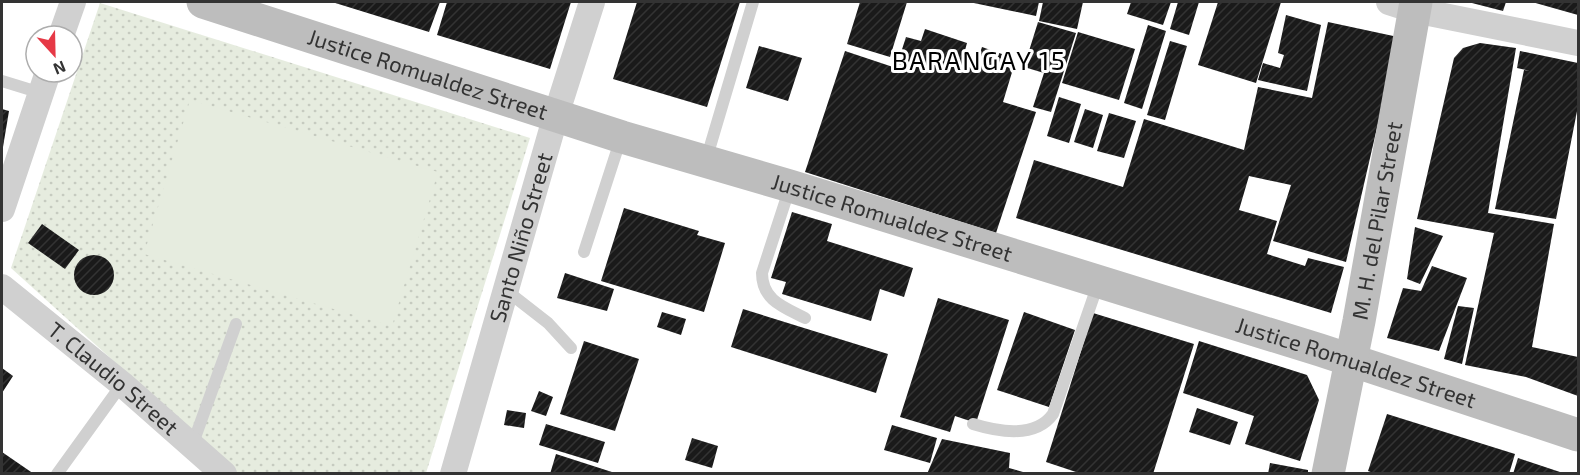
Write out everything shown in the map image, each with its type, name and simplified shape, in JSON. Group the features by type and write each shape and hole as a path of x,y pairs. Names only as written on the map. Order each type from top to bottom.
{"main road":[{"name":"Justice Romualdez Street","path":"203,2 622,137 790,186 1352,360 1578,435"},
{"name":"M. H. del Pilar Street","path":"1328,474 1352,360 1407,4"}],"street":[{"path":"65,24 73,2"},
{"name":"Santo Niño Street","path":"453,473 556,115 592,2"},
{"path":"1407,4 1578,43"},
{"path":"2,209 44,84"},
{"name":"T. Claudio Street","path":"2,286 122,384 224,474"}],"lane":[{"path":"706,161 753,2"},
{"path":"2,81 24,82"},
{"path":"584,252 622,137"},
{"path":"790,186 762,273 762,284 766,295 776,303 805,318"},
{"path":"973,424 993,430 1010,431 1038,428 1047,423 1053,414 1098,283"},
{"path":"507,291 548,323 571,348"},
{"path":"192,446 236,324"},
{"path":"57,474 122,384"}],"shaded area":[{"path":"100,3 530,138 426,473 237,473 11,268 73,84 84,84 84,51"},
{"path":"190,100 438,172 392,326 144,254"}],"building":[{"path":"332,2 440,2 429,32"},
{"path":"447,2 571,2 550,69 437,35"},
{"path":"637,2 740,2 707,107 613,79"},
{"path":"860,2 907,2 890,57 847,44"},
{"path":"969,2 1039,2 1036,16"},
{"path":"1043,2 1083,2 1077,29 1039,21"},
{"path":"1131,2 1171,2 1163,25 1127,14"},
{"path":"1178,2 1199,2 1189,35 1170,29"},
{"path":"1218,2 1281,2 1256,83 1198,65"},
{"path":"1468,2 1506,2 1503,11"},
{"path":"1532,2 1578,2 1578,15"},
{"path":"1286,15 1321,25 1307,91 1258,80 1263,63 1280,68 1284,55 1278,53"},
{"path":"1038,22 1076,33 1051,112 1033,107 1044,73 1024,67"},
{"path":"1328,22 1398,37 1346,262 1273,241 1291,185 1249,176 1239,210 1277,221 1267,254 1305,266 1308,258 1344,267 1331,313 1016,218 1034,160 1123,187 1144,119 1244,150 1258,87 1312,98"},
{"path":"1148,25 1166,31 1142,109 1124,103"},
{"path":"925,29 967,43 964,54 978,59 982,47 1002,54 999,64 1013,69 1003,102 1036,112 996,233 805,172 845,51 896,68 906,37 921,41"},
{"path":"1078,32 1135,49 1119,100 1062,83"},
{"path":"1170,41 1187,46 1165,120 1147,115"},
{"path":"1480,43 1516,48 1488,213 1554,224 1532,347 1578,357 1578,396 1526,377 1465,365 1494,233 1417,219 1454,58 1463,48"},
{"path":"759,46 802,58 788,101 746,88"},
{"path":"1520,51 1578,63 1578,106 1556,219 1495,209 1524,70 1530,71 1517,68"},
{"path":"1059,97 1081,104 1069,143 1047,136"},
{"path":"2,109 9,111 3,147 2,147"},
{"path":"1085,109 1103,115 1093,148 1074,142"},
{"path":"1109,113 1136,121 1124,158 1097,151"},
{"path":"624,208 699,231 697,235 725,243 704,312 601,281"},
{"path":"792,212 832,224 827,241 913,268 904,297 880,289 871,321 782,294 786,282 771,278"},
{"path":"42,224 79,250 65,269 28,243"},
{"path":"1415,227 1443,236 1420,284 1407,279"},
{"path":"94,255 102,256 108,261 113,267 113,283 108,289 102,294 94,295 86,294 80,289 75,283 74,275 75,267 80,261 86,256"},
{"path":"1432,266 1467,278 1439,351 1387,338 1403,288 1421,291"},
{"path":"565,273 614,289 607,311 557,298"},
{"path":"938,298 1009,320 976,423 955,416 950,432 900,417"},
{"path":"1458,306 1474,308 1462,364 1444,359"},
{"path":"743,309 888,354 876,393 731,347"},
{"path":"662,312 686,319 681,335 657,327"},
{"path":"1024,312 1075,330 1049,407 997,390"},
{"path":"1093,313 1194,344 1153,474 1082,474 1046,462"},
{"path":"584,341 639,359 615,431 560,414"},
{"path":"1199,341 1307,375 1319,400 1300,461 1245,444 1254,416 1183,393"},
{"path":"2,368 13,376 2,393"},
{"path":"539,391 553,397 546,416 531,411"},
{"path":"1197,408 1238,422 1230,445 1189,432"},
{"path":"507,410 526,413 524,428 504,425"},
{"path":"1387,414 1515,454 1509,474 1376,474 1368,471"},
{"path":"546,424 605,442 598,463 539,445"},
{"path":"892,425 937,438 930,463 884,450"},
{"path":"692,438 718,446 712,468 685,460"},
{"path":"942,439 1010,453 1009,468 1030,474 927,474"},
{"path":"2,452 34,474 2,474"},
{"path":"556,454 615,473 615,474 550,474"},
{"path":"1518,458 1563,473 1563,474 1513,474"},
{"path":"1270,463 1308,470 1308,474 1268,474"}],"district":[{"name":"BARANGAY 15","path":"979,61"}]}
